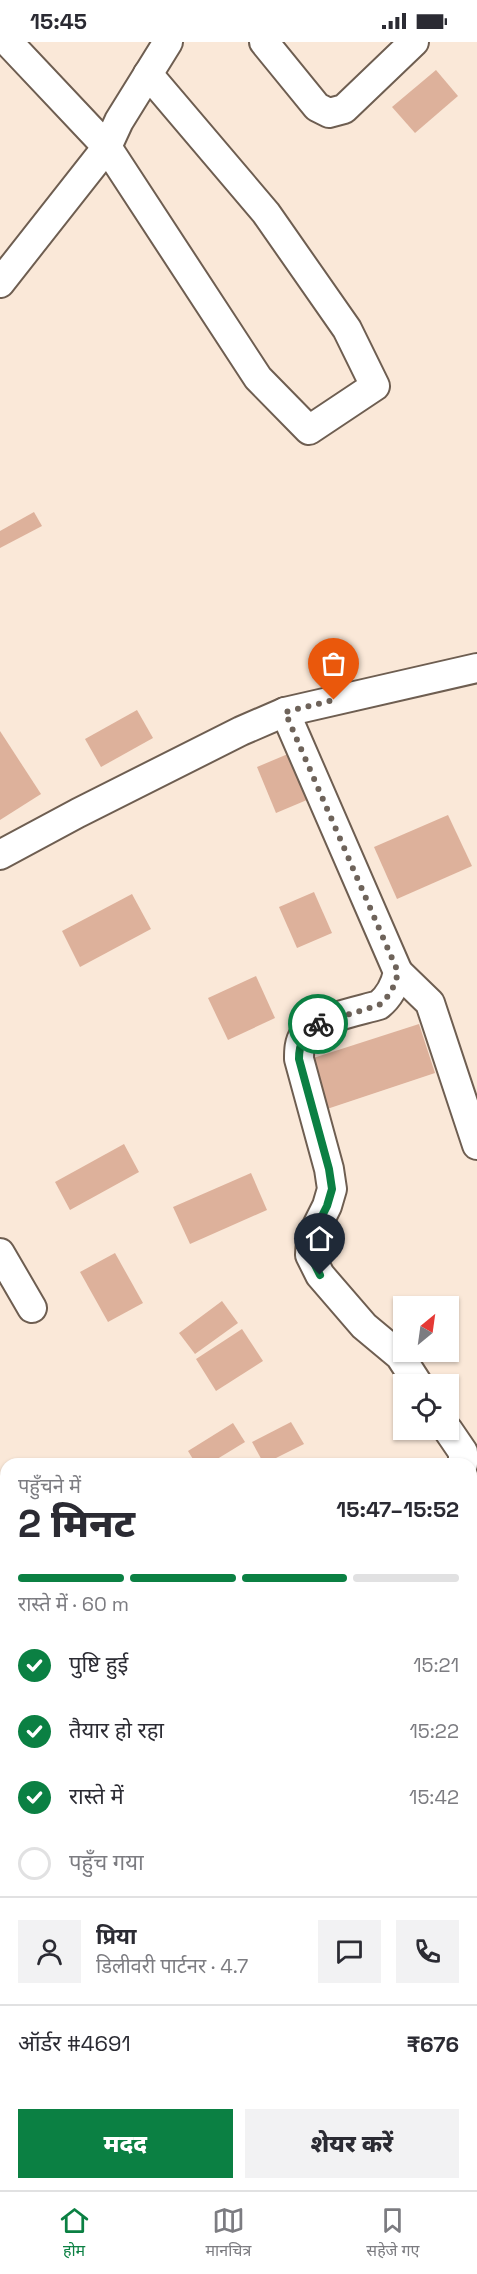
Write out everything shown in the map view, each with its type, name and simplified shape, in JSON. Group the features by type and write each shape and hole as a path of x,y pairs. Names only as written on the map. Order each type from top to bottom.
{"street":[{"path":"8,42 107,147 258,378 309,430 375,386 347,329 266,213 148,74"},
{"path":"0,283 107,147 119,121 168,42"},
{"path":"264,42 317,107 329,113 344,109 414,42"},
{"path":"4,845 285,712 477,668"},
{"path":"285,712 398,972 430,1003 477,1145"},
{"path":"398,972 394,987 386,1000 379,1005 317,1024 304,1035 299,1047 299,1059 329,1169 332,1189 327,1206 311,1238 310,1255 320,1275 364,1326 400,1356 412,1374"},
{"path":"0,1253 32,1308"},
{"path":"455,1440 463,1452 463,1458"}],"building":[{"path":"436,70 458,96 415,133 392,107"},
{"path":"34,512 42,526 0,548 0,531"},
{"path":"137,710 153,738 101,767 85,739"},
{"path":"0,731 41,794 0,820"},
{"path":"295,751 314,797 276,813 257,767"},
{"path":"448,815 472,866 397,899 374,847"},
{"path":"314,892 332,933 297,948 279,907"},
{"path":"132,894 151,929 80,967 62,931"},
{"path":"256,976 275,1018 228,1040 208,998"},
{"path":"419,1024 435,1073 321,1111 304,1061"},
{"path":"124,1144 139,1172 70,1210 55,1182"},
{"path":"251,1173 267,1210 190,1244 173,1207"},
{"path":"115,1253 143,1303 108,1322 80,1272"},
{"path":"222,1301 238,1323 195,1354 179,1333"},
{"path":"242,1329 263,1361 216,1391 196,1359"},
{"path":"291,1422 304,1444 276,1458 261,1458 252,1442"},
{"path":"233,1423 245,1442 219,1458 192,1458 188,1451"}],"way so far":[{"path":"318,1024 379,1005 386,1000 394,987 398,972 285,712 334,700"}],"route":[{"path":"318,1024 304,1035 299,1047 299,1059 329,1169 332,1189 327,1206 311,1238 310,1255 320,1275"}]}
